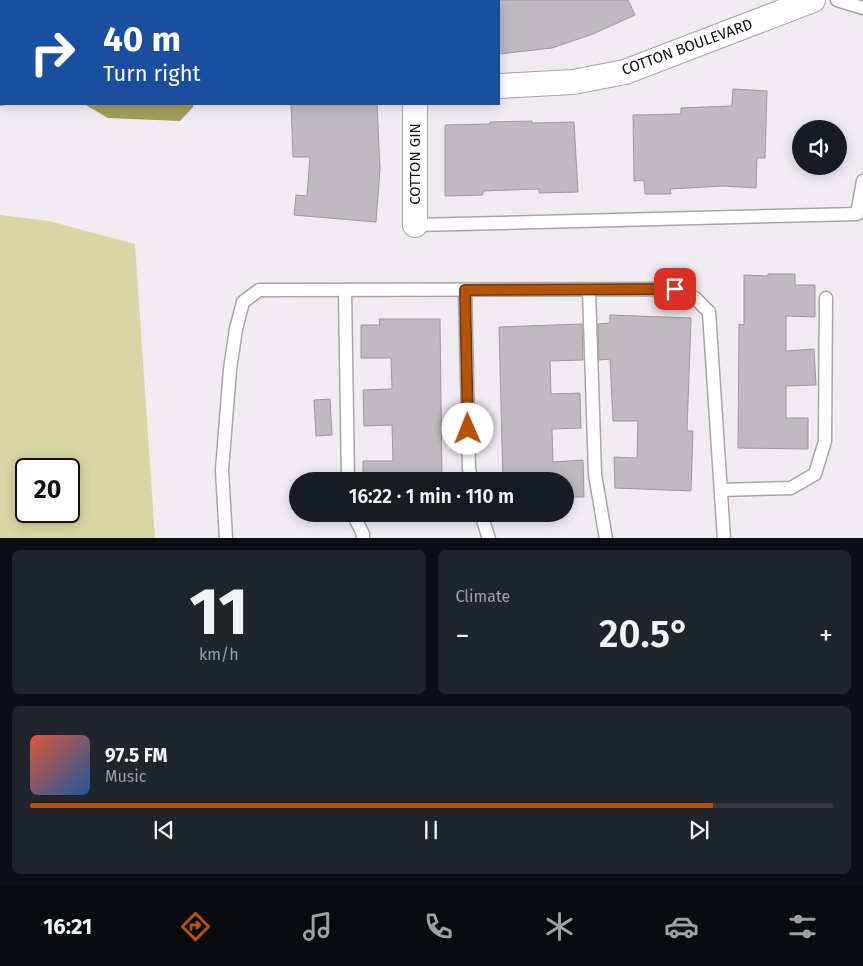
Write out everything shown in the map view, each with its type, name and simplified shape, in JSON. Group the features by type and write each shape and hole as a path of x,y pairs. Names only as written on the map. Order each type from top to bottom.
{"street":[{"name":"COTTON BOULEVARD","path":"500,86 573,82 625,72 813,0"},
{"name":"COTTON GIN","path":"415,105 415,225"}],"lane":[{"path":"837,0 863,8"},
{"path":"415,225 857,214 863,181"},
{"path":"226,538 222,470 230,369 236,329 243,302 259,290 675,289 695,298 709,312 724,538"},
{"path":"345,290 348,472"},
{"path":"465,290 470,472"},
{"path":"589,290 595,474 606,538"},
{"path":"721,490 792,488 815,474 826,441 826,298"},
{"path":"357,522 363,538"},
{"path":"484,522 489,538"}],"shaded area":[{"path":"86,105 193,105 180,121 108,118"},
{"path":"0,215 49,221 135,244 155,538 0,538"}],"building":[{"path":"500,0 628,0 635,15 593,34 552,48 500,54"},
{"path":"733,89 767,91 765,158 757,158 756,188 723,186 670,189 671,194 645,194 644,180 634,181 633,115 681,114 681,108 732,106"},
{"path":"291,105 377,105 380,169 376,222 294,215 296,195 307,196 310,157 293,157"},
{"path":"532,121 532,123 574,122 578,192 539,193 539,189 483,191 483,195 445,196 445,125"},
{"path":"768,274 795,274 795,285 815,285 815,317 786,316 786,351 814,349 816,385 786,386 786,418 808,418 808,449 738,448 739,324 744,325 744,275 768,276"},
{"path":"610,315 691,318 687,431 693,431 691,491 615,488 614,457 637,458 638,421 613,421 610,359 599,360 598,324 610,323"},
{"path":"379,319 440,319 442,472 363,472 363,461 393,461 392,425 364,426 363,390 392,389 391,358 361,358 361,325 380,325"},
{"path":"582,324 583,360 550,361 551,394 580,393 581,428 552,429 553,462 583,460 584,497 574,497 574,472 503,472 499,327"},
{"path":"330,399 332,435 316,436 314,400"}],"route":[{"path":"468,429 465,290 675,289"}]}
